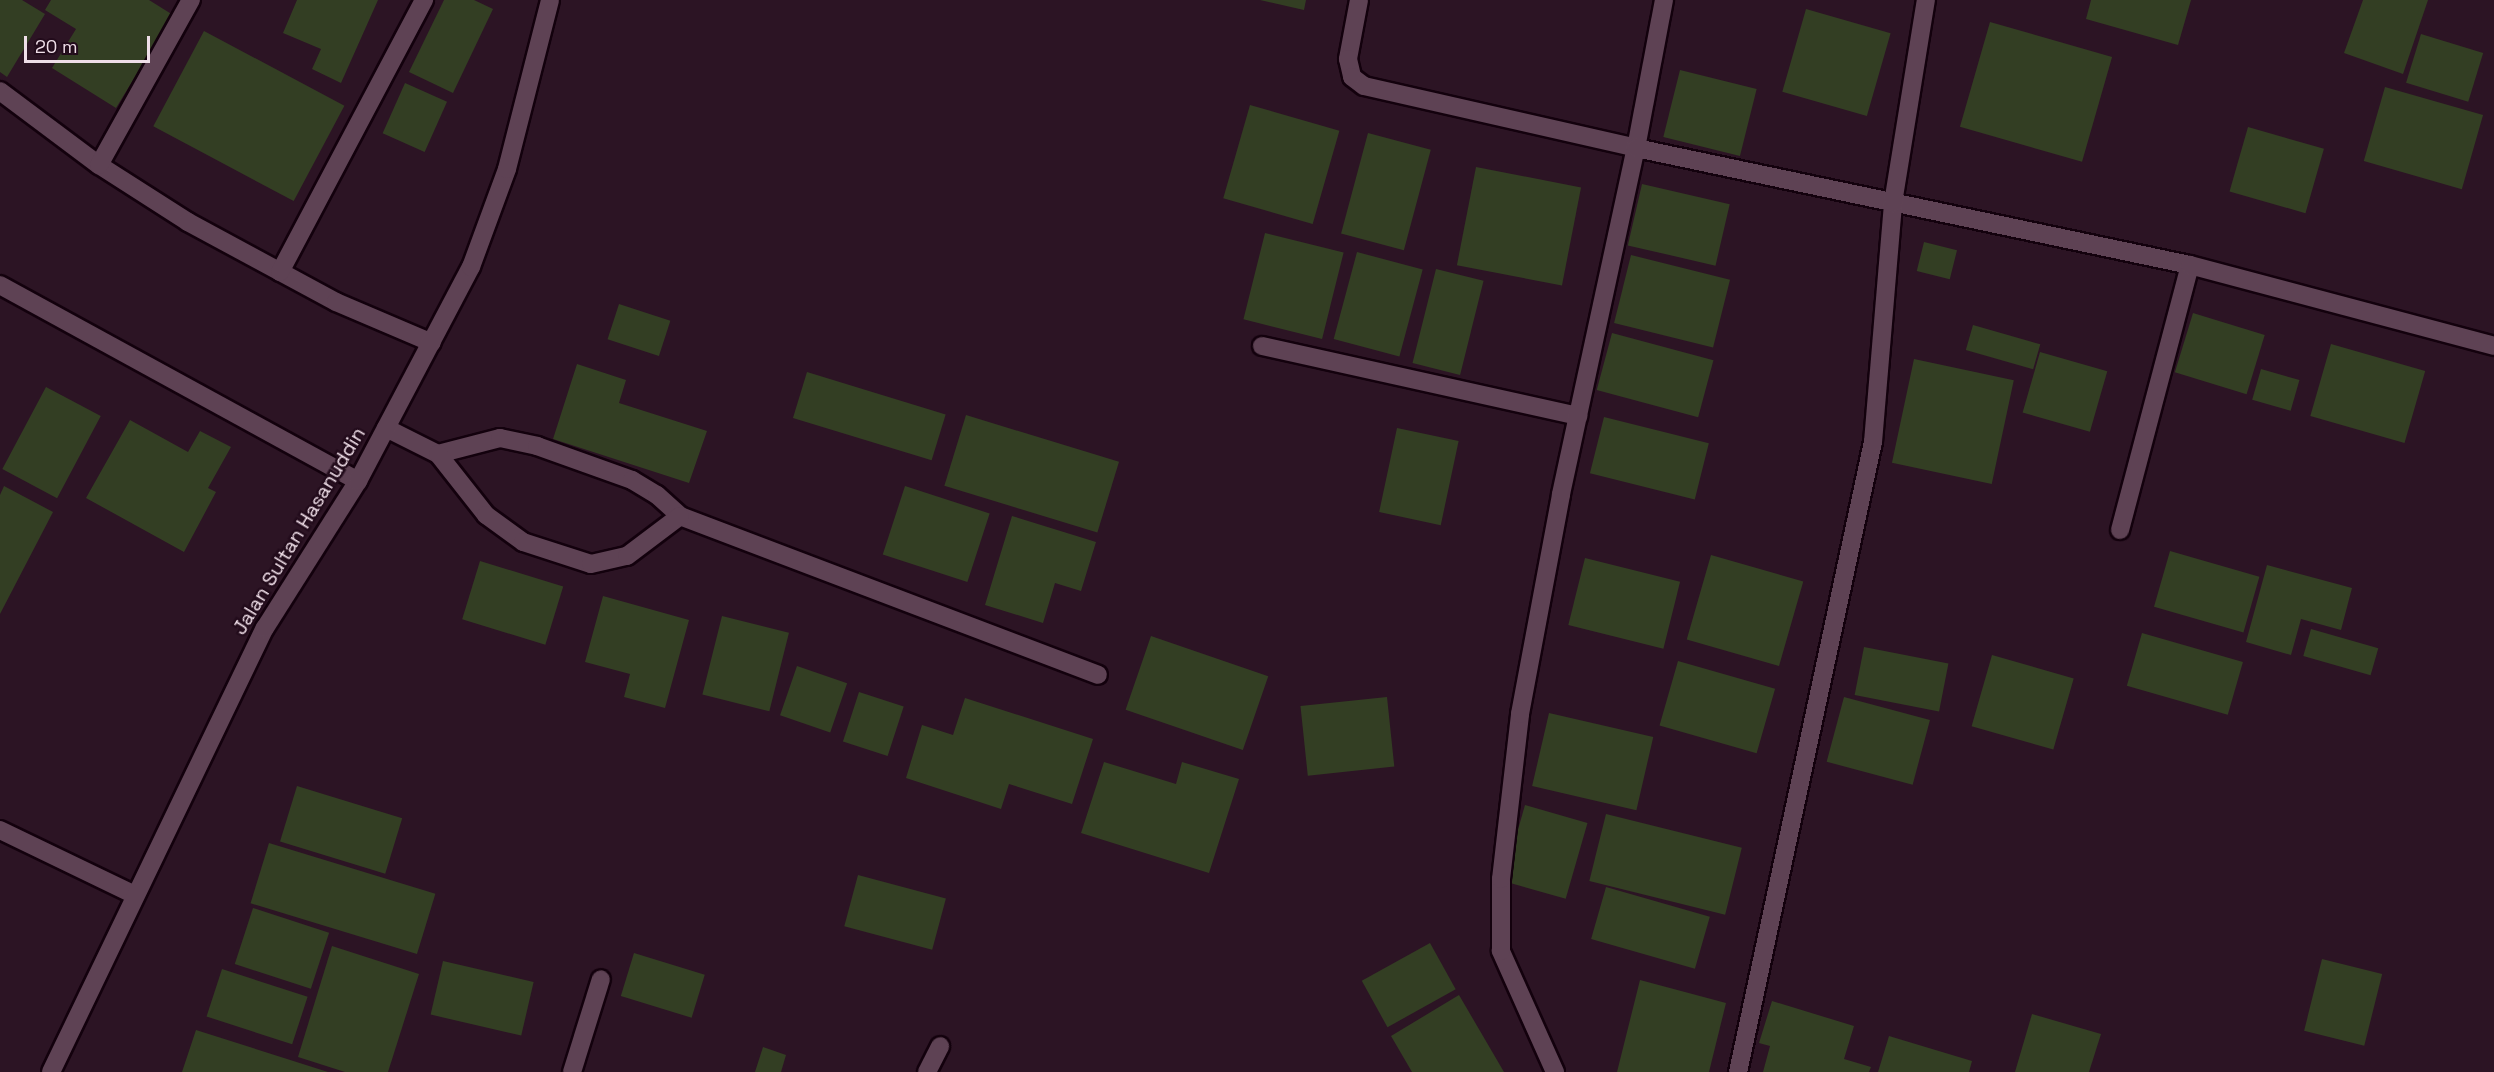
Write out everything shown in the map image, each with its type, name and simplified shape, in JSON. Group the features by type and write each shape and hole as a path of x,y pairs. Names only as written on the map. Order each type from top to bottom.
{"street":[{"path":"99,165 191,0"},
{"path":"280,272 424,0"},
{"name":"Jalan Sultan Hasanuddin","path":"51,1072 265,628 358,482 471,267 507,169 550,0"},
{"path":"1359,0 1348,59 1352,77 1364,86 1893,204 2190,265 2494,346"},
{"path":"1555,1072 1501,951 1501,879 1520,714 1578,416 1636,148 1664,0"},
{"path":"1738,1072 1873,442 1893,204 1926,0"},
{"path":"0,91 99,165 188,222 336,302 432,343"},
{"path":"2120,530 2190,265"},
{"path":"0,285 358,482"},
{"path":"1262,346 1578,416"},
{"path":"386,428 438,454 486,515 523,542 591,564 627,556 680,516"},
{"path":"438,454 500,438 537,446 632,480 657,495 680,516 1098,675"},
{"path":"0,830 135,895"},
{"path":"572,1072 601,979"},
{"path":"927,1072 940,1047"}],"building":[{"path":"0,0 22,0 45,14 7,77 0,72"},
{"path":"51,0 149,0 173,15 116,108 52,68 76,29 45,10"},
{"path":"297,0 378,0 341,83 312,69 321,49 283,33"},
{"path":"444,0 474,0 493,9 453,93 409,72"},
{"path":"1260,0 1306,0 1304,10"},
{"path":"2091,0 2191,0 2178,45 2086,19"},
{"path":"2363,0 2428,0 2403,74 2344,53"},
{"path":"1806,9 1891,33 1867,116 1782,92"},
{"path":"1990,22 2112,57 2082,162 1960,127"},
{"path":"204,31 344,106 294,201 153,126"},
{"path":"2421,34 2483,53 2468,102 2406,83"},
{"path":"1680,70 1757,89 1740,156 1663,137"},
{"path":"405,83 447,102 425,152 383,133"},
{"path":"2385,87 2483,115 2462,189 2364,161"},
{"path":"1250,105 1339,131 1313,224 1223,198"},
{"path":"2248,127 2324,149 2305,213 2230,191"},
{"path":"1368,133 1431,150 1404,250 1341,233"},
{"path":"1476,167 1581,187 1562,286 1457,265"},
{"path":"1642,184 1730,204 1716,266 1628,245"},
{"path":"1265,233 1344,253 1322,339 1243,319"},
{"path":"1924,242 1957,250 1950,279 1917,271"},
{"path":"1357,252 1423,270 1399,357 1334,339"},
{"path":"1631,255 1730,280 1713,348 1614,323"},
{"path":"1436,269 1484,281 1460,375 1413,363"},
{"path":"619,304 670,321 659,356 608,339"},
{"path":"2193,313 2265,335 2247,394 2175,372"},
{"path":"1973,325 2040,344 2033,369 1966,350"},
{"path":"1612,333 1713,360 1698,417 1597,390"},
{"path":"2331,344 2425,371 2405,443 2310,416"},
{"path":"2040,352 2107,371 2090,432 2023,413"},
{"path":"1914,359 2014,380 1992,484 1892,463"},
{"path":"577,364 626,380 619,403 707,431 689,483 553,439"},
{"path":"2261,369 2299,380 2291,411 2252,400"},
{"path":"807,372 946,414 932,460 793,418"},
{"path":"46,387 101,416 57,498 2,469"},
{"path":"966,415 1119,462 1097,533 944,486"},
{"path":"1604,417 1709,443 1695,499 1590,473"},
{"path":"130,420 188,452 200,431 231,447 208,488 216,492 184,552 86,498"},
{"path":"1397,428 1459,441 1441,525 1379,512"},
{"path":"4,486 53,512 0,614 0,495"},
{"path":"905,486 990,514 967,582 883,554"},
{"path":"1012,516 1096,542 1081,591 1055,583 1043,623 985,605"},
{"path":"2170,551 2259,577 2243,632 2154,607"},
{"path":"1711,555 1803,581 1779,666 1687,640"},
{"path":"1585,558 1680,582 1663,649 1568,625"},
{"path":"480,561 563,586 545,645 462,619"},
{"path":"2267,565 2352,588 2341,630 2301,619 2291,655 2246,642"},
{"path":"603,596 689,620 665,708 624,697 630,674 585,662"},
{"path":"722,616 789,633 769,711 702,695"},
{"path":"2311,629 2378,648 2371,675 2303,656"},
{"path":"2142,633 2243,662 2228,715 2127,686"},
{"path":"1151,636 1268,676 1243,750 1126,710"},
{"path":"1864,647 1948,663 1939,712 1855,695"},
{"path":"1992,655 2074,678 2053,750 1972,726"},
{"path":"1678,661 1775,689 1757,753 1660,725"},
{"path":"797,666 847,683 830,732 780,715"},
{"path":"859,692 904,707 888,756 843,741"},
{"path":"1387,697 1394,767 1308,776 1300,706"},
{"path":"1844,697 1930,720 1913,785 1827,762"},
{"path":"965,698 1093,739 1072,804 1009,784 1001,809 906,778 922,725 953,735"},
{"path":"1549,713 1653,737 1636,810 1532,786"},
{"path":"1104,762 1176,784 1182,762 1239,779 1209,873 1081,833"},
{"path":"297,786 402,818 385,874 280,841"},
{"path":"1525,805 1587,823 1566,899 1503,881"},
{"path":"1606,814 1742,848 1725,915 1589,881"},
{"path":"269,843 435,894 417,954 251,903"},
{"path":"858,875 946,899 932,950 844,926"},
{"path":"1606,887 1710,917 1695,969 1591,939"},
{"path":"253,908 329,933 311,989 235,964"},
{"path":"1430,943 1456,989 1387,1027 1362,981"},
{"path":"332,946 419,974 388,1072 345,1072 298,1057"},
{"path":"634,953 705,975 692,1018 621,996"},
{"path":"2322,959 2382,974 2364,1046 2304,1031"},
{"path":"443,961 534,982 521,1036 431,1015"},
{"path":"222,969 308,997 292,1044 207,1017"},
{"path":"1640,980 1726,1003 1709,1072 1617,1072"},
{"path":"1459,995 1504,1072 1412,1072 1391,1036"},
{"path":"1772,1001 1854,1026 1844,1059 1871,1067 1869,1072 1763,1072 1770,1046 1759,1043"},
{"path":"2032,1014 2101,1034 2089,1072 2015,1072"},
{"path":"196,1030 328,1072 182,1072"},
{"path":"1889,1036 1972,1061 1969,1072 1878,1072"},
{"path":"763,1047 786,1055 781,1072 755,1072"}]}
